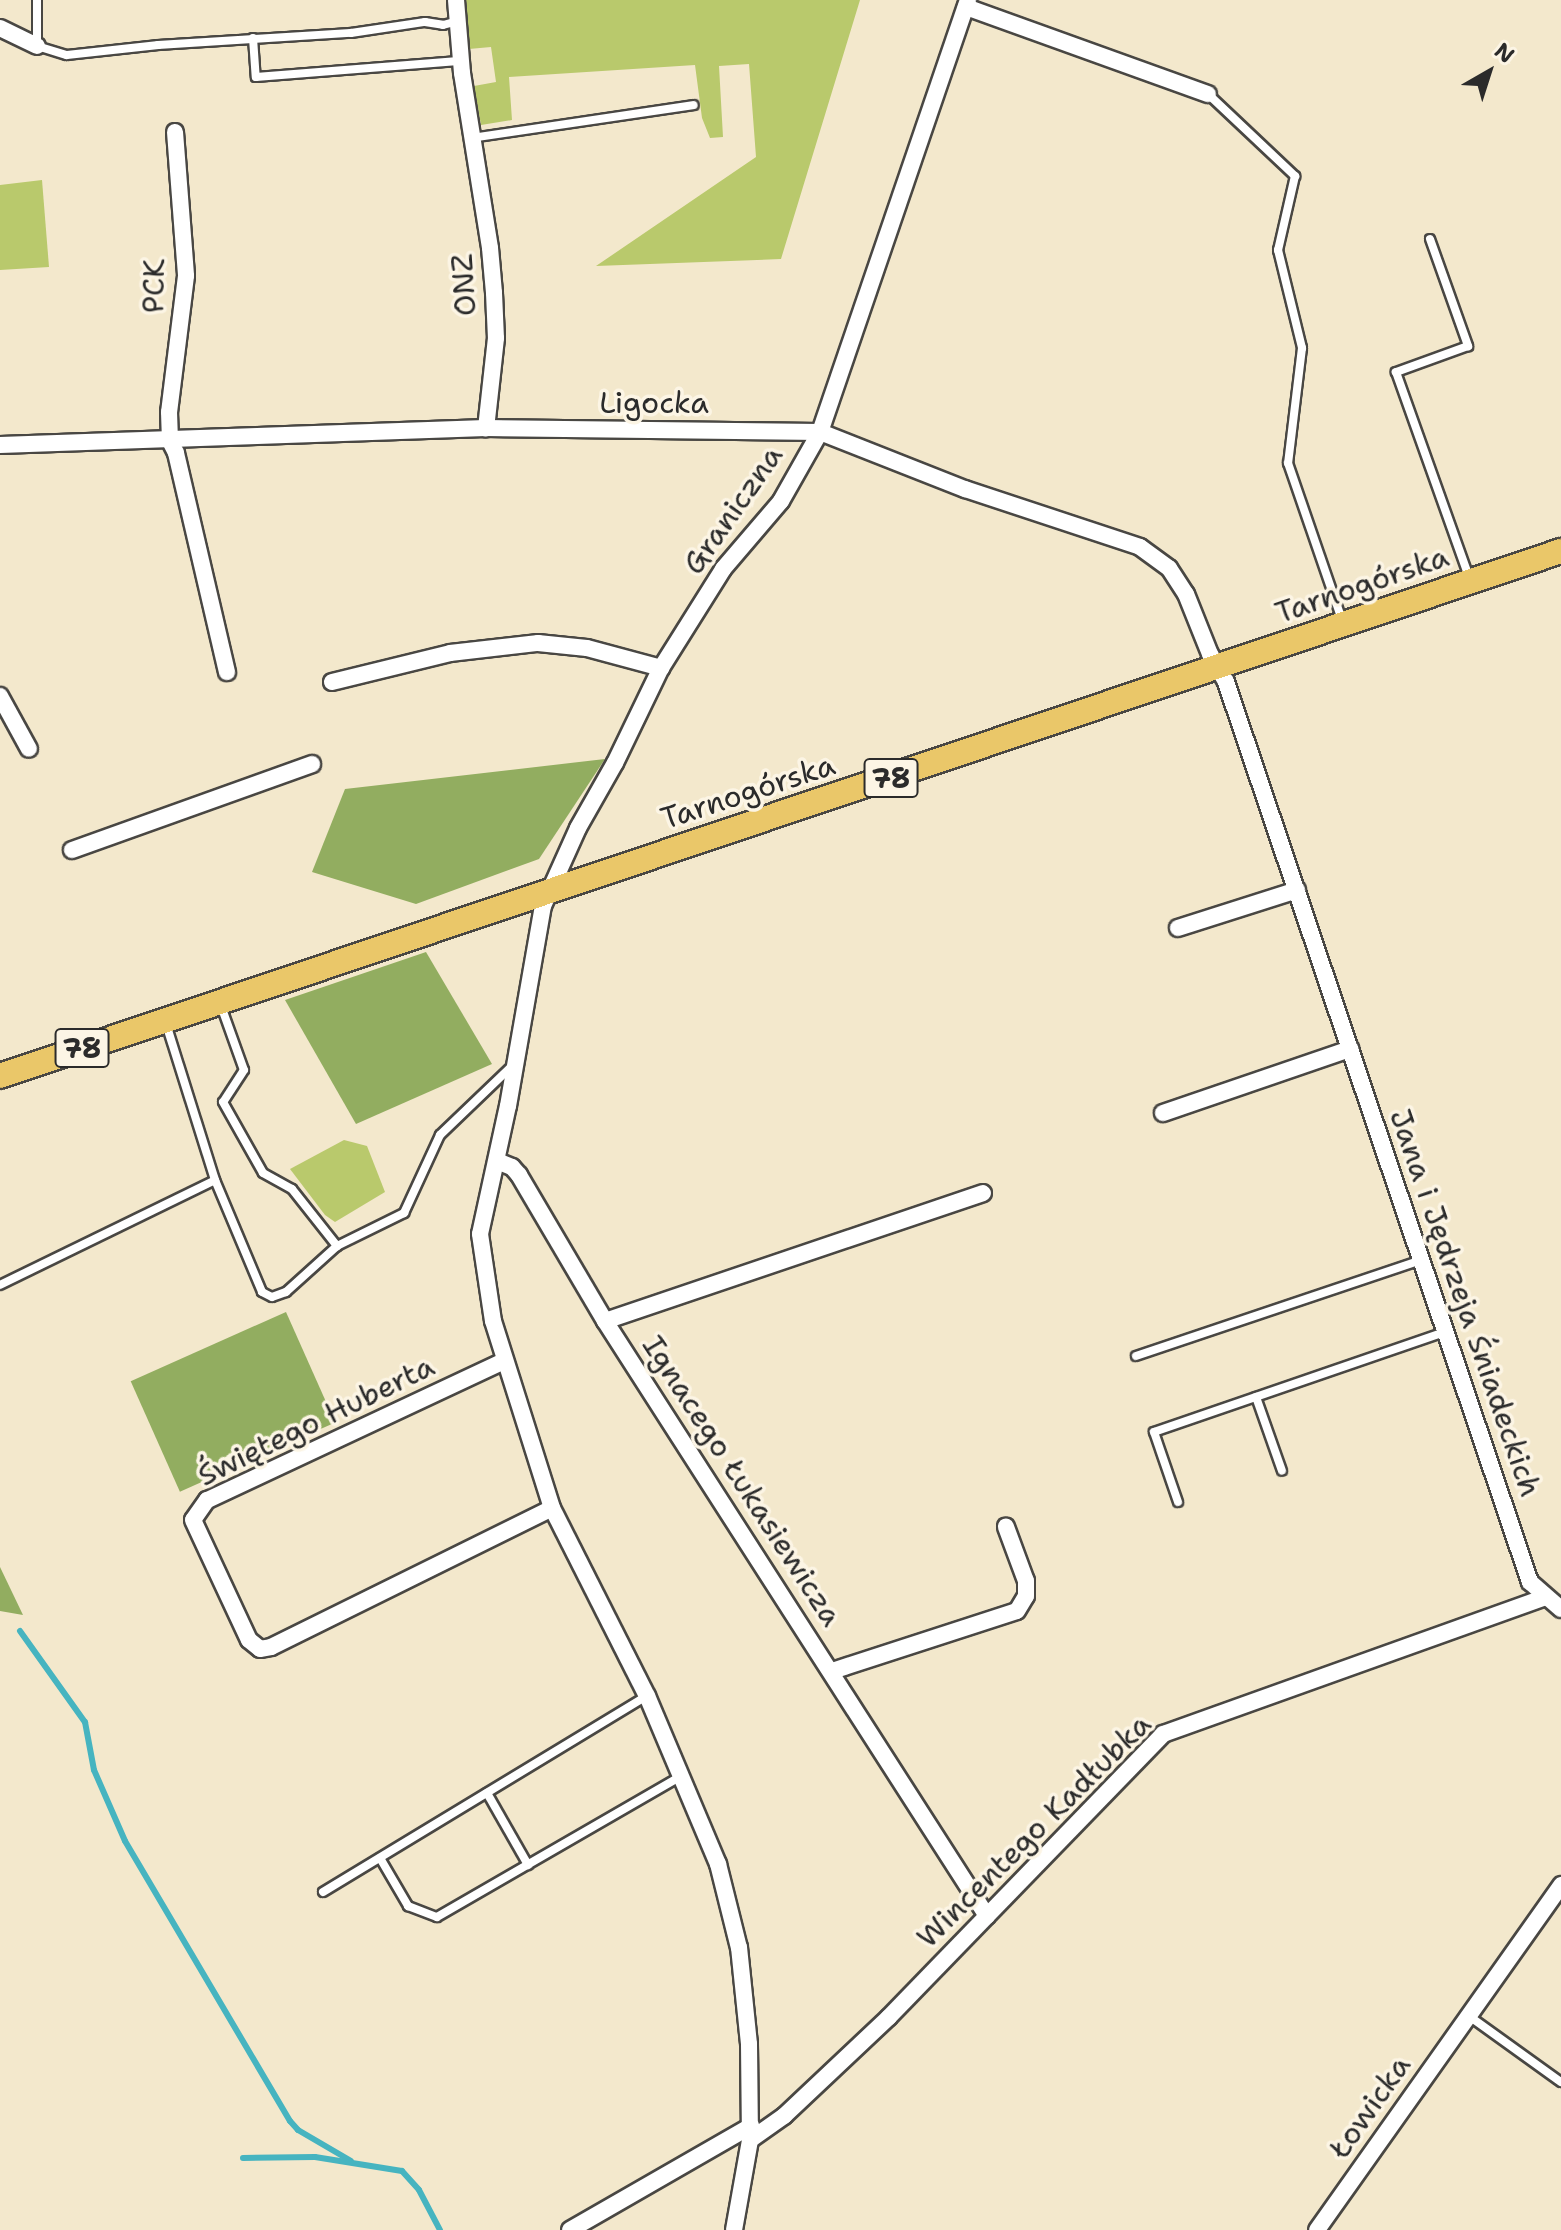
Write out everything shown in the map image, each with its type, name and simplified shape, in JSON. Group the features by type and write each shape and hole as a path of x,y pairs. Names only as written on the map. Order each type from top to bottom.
{"main road":[{"name":"Tarnogórska","path":"0,1076 1561,551"}],"street":[{"name":"ONZ","path":"456,0 461,61 494,293 496,338 486,428"},
{"name":"Graniczna","path":"552,891 578,828 615,763 661,668 723,569 781,501 820,432 967,3 1208,94"},
{"path":"0,28 37,46"},
{"name":"PCK","path":"175,132 186,276 169,412 170,441 227,672"},
{"name":"Ligocka","path":"0,445 486,428 820,432 965,489 1140,547 1169,568 1186,594 1218,668"},
{"path":"332,682 450,653 538,643 587,648 661,668"},
{"name":"Jana i Jędrzeja Śniadeckich","path":"1218,668 1297,890 1530,1582 1561,1609"},
{"path":"0,696 29,749"},
{"path":"72,850 312,764"},
{"path":"1178,928 1297,890"},
{"path":"552,891 543,906 517,1062 480,1234 493,1321 552,1508 647,1696 683,1775 718,1864 739,1948 749,2044 750,2133 734,2230"},
{"path":"1163,1113 1350,1049"},
{"name":"Ignacego Łukasiewicza","path":"497,1161 512,1167 519,1175 605,1321 987,1916"},
{"name":"Ignacego Łukasiewicza","path":"605,1321 983,1193"},
{"name":"Świętego Huberta","path":"504,1361 207,1500 193,1520 249,1640 260,1649 271,1647 552,1508"},
{"name":"Ignacego Łukasiewicza","path":"832,1671 1017,1611 1026,1596 1026,1581 1006,1527"},
{"name":"Wincentego Kadłubka","path":"750,2133 796,2105 987,1916 1163,1734 1545,1597"},
{"name":"Łowicka","path":"1317,2230 1561,1885"},
{"path":"570,2230 750,2133"}],"lane":[{"path":"37,0 37,46 67,55 253,38 351,33 425,22 443,25 458,21"},
{"path":"253,38 256,77 461,61"},
{"path":"1208,94 1295,176 1278,250 1302,348 1288,463 1344,625"},
{"path":"471,138 694,105"},
{"path":"1430,239 1468,346 1396,372 1471,582"},
{"path":"220,1002 244,1070 223,1102 263,1173 292,1189 337,1246"},
{"path":"165,1020 215,1180 262,1292 272,1297 286,1292 337,1246 404,1213 440,1135 517,1062"},
{"path":"0,1285 215,1180"},
{"path":"1136,1356 1421,1260"},
{"path":"1178,1502 1154,1432 1445,1332"},
{"path":"1256,1397 1282,1471"},
{"path":"323,1892 647,1696"},
{"path":"380,1858 408,1906 437,1917 683,1775"},
{"path":"487,1793 528,1865"},
{"path":"1469,2016 1561,2082"}],"green space":[{"path":"466,0 860,0 781,259 596,266 756,157 749,64 719,66 723,137 710,138 702,118 695,65 509,77 512,120 481,125 474,86 496,82 491,47 469,49"},
{"path":"42,180 49,267 0,270 0,185"},
{"path":"605,759 539,859 416,904 312,872 345,789"},
{"path":"426,952 492,1064 356,1124 285,1000"},
{"path":"344,1140 367,1146 385,1192 335,1222 325,1215 290,1169"},
{"path":"286,1312 335,1423 180,1492 131,1381"},
{"path":"0,1567 23,1615 0,1611"}],"waterway":[{"path":"20,1631 85,1722 94,1770 125,1841 290,2121 298,2130 351,2161"},
{"path":"243,2158 315,2157 402,2171 419,2190 440,2230"}]}
